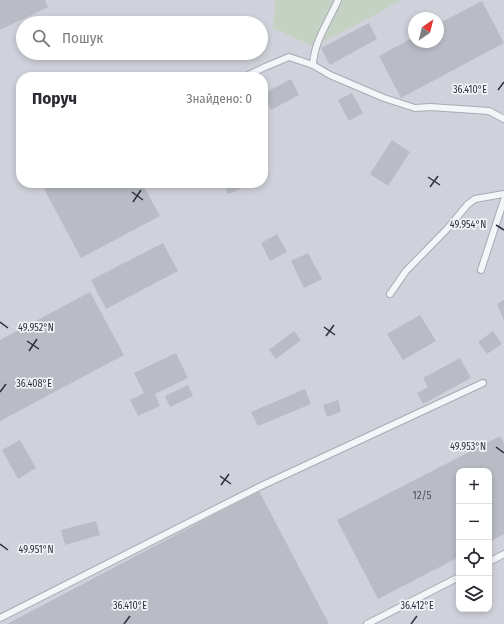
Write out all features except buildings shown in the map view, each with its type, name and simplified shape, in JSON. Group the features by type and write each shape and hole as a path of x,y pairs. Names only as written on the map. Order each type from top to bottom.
{"lane":[{"path":"313,65 313,55 320,36 338,0"},
{"path":"254,72 289,56 313,65 330,76 384,98 415,108 430,107 489,111 504,118"},
{"path":"390,294 406,272 448,228 468,204 475,199 504,194"},
{"path":"481,270 504,200"},
{"path":"0,618 259,487 483,383"},
{"path":"492,560 504,554"},
{"path":"367,624 456,579"}],"shaded area":[{"path":"0,0 275,0 273,28 313,47 397,0 504,0 504,624 0,624"}],"green space":[{"path":"275,0 401,0 313,47 273,28"}]}
